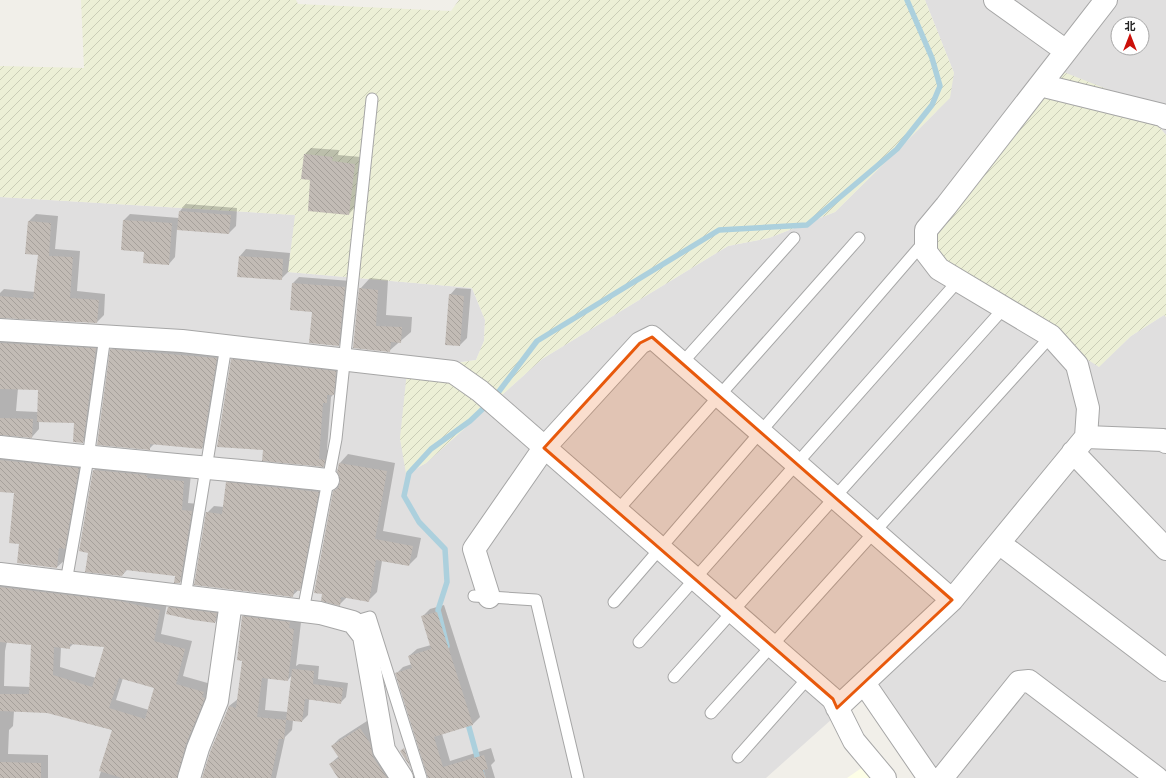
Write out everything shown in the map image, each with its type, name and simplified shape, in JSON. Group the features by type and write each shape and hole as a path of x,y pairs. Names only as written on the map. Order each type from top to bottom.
{"street":[{"path":"995,0 1066,51"},
{"path":"837,708 952,600 1079,445 1088,408 1077,365 1051,336 939,269 926,252 926,230 1106,0"},
{"path":"1040,85 1162,114 1166,118"},
{"path":"0,330 182,340 453,372 480,391 833,699 854,741 885,778"},
{"path":"481,596 474,549 544,448 640,343 652,337 952,600"},
{"path":"1079,445 1163,440 1166,442"},
{"path":"1079,445 1166,549"},
{"path":"0,447 88,458 207,467 328,480"},
{"path":"999,543 1166,670"},
{"path":"0,574 320,613 353,622 364,636 384,750 402,778"},
{"path":"189,778 217,701 231,602"},
{"path":"942,778 1019,682 1029,681 1157,778"},
{"path":"864,683 929,778"}],"lane":[{"path":"303,611 336,439 346,360 372,99"},
{"path":"682,363 794,238"},
{"path":"617,511 859,238"},
{"path":"614,602 926,240"},
{"path":"639,642 958,281"},
{"path":"674,677 1004,308"},
{"path":"66,582 88,458 105,336"},
{"path":"711,713 1051,336"},
{"path":"185,596 226,346"},
{"path":"481,596 536,600 578,778"},
{"path":"353,622 370,617 421,778"},
{"path":"738,757 808,678"}],"highlighted area":[{"path":"652,337 952,600 837,708 833,699 544,448 640,343"}],"shaded area":[{"path":"81,0 296,0 298,4 451,11 459,0 925,0 954,73 950,98 835,212 769,238 728,246 542,359 426,463 406,474 400,438 407,371 476,360 484,341 485,320 472,288 288,272 295,215 0,197 0,66 84,68"},
{"path":"925,0 1166,0 1166,135 1137,101 1098,367 1131,336 1164,315 1166,317 1166,778 942,778 870,685 766,778 0,778 0,197 296,215 288,272 472,288 485,320 484,341 476,360 453,363 400,438 407,474 426,463 542,359 728,246 769,238 835,212 936,112 954,73"},
{"path":"1056,69 1137,101 1166,135 1166,317 1164,315 1131,336 1099,367 937,262 919,232"},
{"path":"870,762 880,778 847,778"}],"building":[{"path":"304,154 333,157 332,161 355,164 349,215 308,211 310,180 301,179"},
{"path":"179,211 231,215 229,234 177,230"},
{"path":"123,220 172,223 169,265 143,263 144,252 121,250"},
{"path":"28,221 51,223 49,256 73,257 70,298 99,300 97,323 0,318 0,296 33,299 38,255 25,254"},
{"path":"239,256 283,259 282,280 237,277"},
{"path":"292,283 345,287 339,346 309,343 312,312 290,310"},
{"path":"359,288 378,290 376,326 402,327 401,343 391,342 390,352 353,348"},
{"path":"449,294 464,296 460,346 445,345"},
{"path":"0,343 96,348 83,443 73,442 74,423 37,422 38,390 0,389"},
{"path":"110,349 217,358 202,449 150,444 150,450 97,445"},
{"path":"231,359 336,371 334,395 327,395 327,403 323,403 319,459 325,460 324,467 262,461 263,450 217,447"},
{"path":"0,418 33,419 32,438 0,435"},
{"path":"0,460 79,468 65,549 59,548 57,568 17,563 19,544 9,543 14,493 0,492"},
{"path":"339,463 387,471 375,539 413,546 409,566 376,560 369,602 341,597 340,606 321,601 322,594 314,593 333,491 338,488 340,482 337,472"},
{"path":"93,470 147,475 147,478 184,481 182,510 192,511 180,583 174,583 175,576 126,570 122,576 85,572 88,553 79,551"},
{"path":"226,482 319,492 300,591 294,590 293,597 194,585 206,512 222,514"},
{"path":"0,587 120,601 160,610 154,641 185,649 176,684 204,692 202,697 205,698 186,744 177,778 122,778 99,771 112,730 47,713 0,711 0,694 29,694 31,645 0,642","holes":["70,644 104,647 92,687 53,675 54,647 70,649","119,678 154,688 145,719 109,708"]},
{"path":"168,607 217,613 215,623 166,614"},
{"path":"437,612 473,725 434,737 443,767 484,755 488,769 483,770 486,778 428,778 395,673 412,668 408,656 431,649 421,616"},
{"path":"242,616 290,622 289,628 294,629 288,681 262,678 257,717 286,720 284,739 279,739 271,778 202,778 210,752 229,706 236,708 242,661 237,660"},
{"path":"292,669 314,671 313,684 343,688 341,704 305,699 302,722 286,720"},
{"path":"360,728 370,743 373,757 387,778 338,778 329,764 339,758 331,746"},
{"path":"404,748 411,768 400,751"},
{"path":"0,762 41,763 41,778 0,778"}],"waterway":[{"path":"494,398 537,341 719,230 807,225 897,149 932,105 940,86 932,58 907,0"},
{"path":"447,646 438,610 447,582 445,549 419,522 404,496 409,473 431,449 470,421 488,404"},
{"path":"467,720 483,778"}]}
